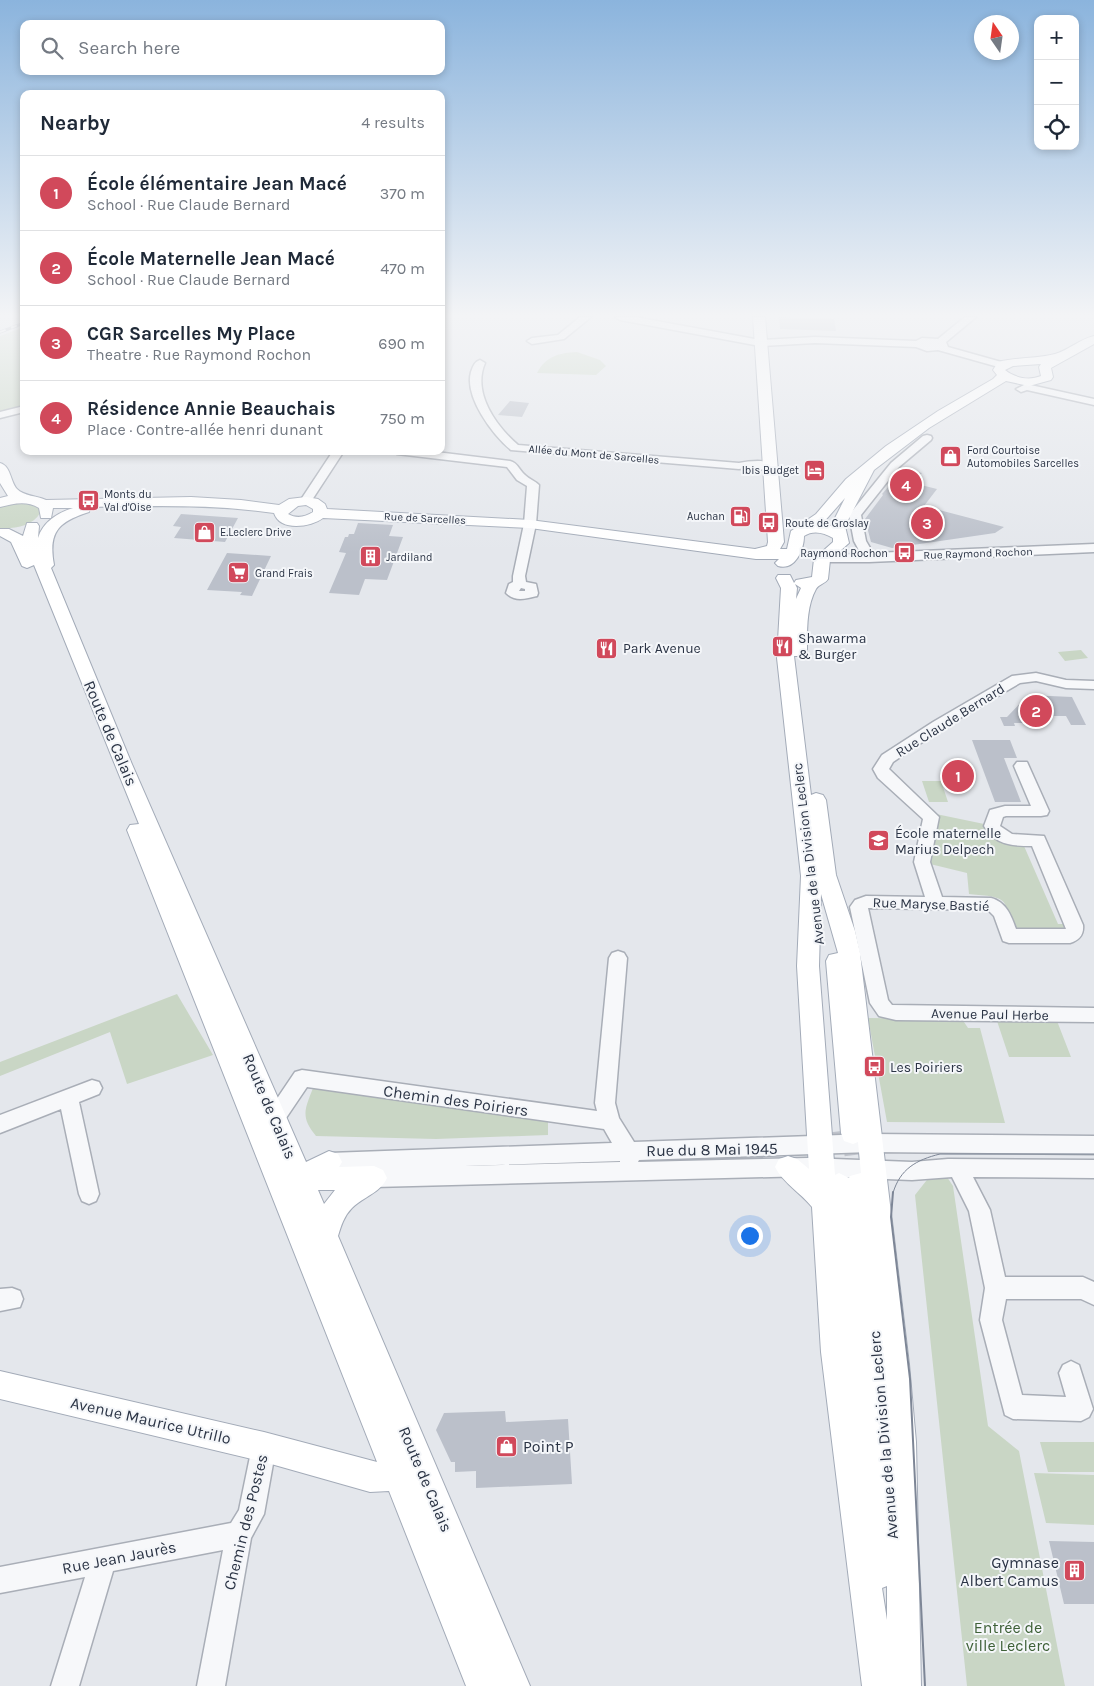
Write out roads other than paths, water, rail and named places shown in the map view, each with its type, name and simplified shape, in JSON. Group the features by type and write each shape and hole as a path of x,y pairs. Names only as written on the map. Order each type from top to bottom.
{"main road":[{"path":"756,554 775,547 776,542 765,396"},
{"path":"780,573 800,537 822,518 849,484 914,431 974,396"},
{"path":"960,404 986,396"},
{"path":"0,467 11,492 23,499"},
{"path":"822,559 837,541 837,529 840,521 867,470"},
{"path":"0,502 23,499 36,500 41,516"},
{"path":"2,532 41,516 62,510 103,503 158,500 221,502 281,510 294,502 306,501 317,504 321,510 312,519 292,521 283,518 280,513 281,510"},
{"path":"53,596 42,549 48,530 54,523 69,514 94,506 158,500"},
{"name":"Rue de Sarcelles","path":"320,513 530,524"},
{"name":"Route de Calais","path":"41,516 30,537 122,762 290,1153 290,1184 325,1236 483,1686"},
{"path":"775,521 779,532 800,537"},
{"path":"530,524 756,554 769,560 780,573 798,582 812,582"},
{"path":"756,554 800,537 825,530 837,541"},
{"name":"Route de Calais","path":"2,532 15,537 19,546 131,815 290,1184 405,1461 514,1686"},
{"name":"Avenue de la Division Leclerc","path":"818,876 799,656 799,630 805,597 812,582 821,577 820,567 822,559"},
{"name":"Avenue de la Division Leclerc","path":"780,573 789,588 785,658 818,876"},
{"path":"818,876 808,966 816,1096 844,1163"},
{"path":"788,1167 819,1195 870,1129 849,953 842,924 818,876"},
{"path":"290,1153 329,1162"},
{"path":"290,1184 329,1162"},
{"name":"Avenue de la Division Leclerc","path":"844,1163 873,1516 881,1686"},
{"name":"Avenue de la Division Leclerc","path":"844,1163 881,1402 904,1686"},
{"path":"290,1184 374,1178"},
{"path":"325,1236 332,1213 338,1203 348,1194 374,1178"},
{"name":"Avenue Maurice Utrillo","path":"0,1384 264,1447 370,1477 382,1478 405,1461"}],"street":[{"name":"Allée du Mont de Sarcelles","path":"479,396 489,416 515,448 738,466 749,464 771,466"},
{"path":"1065,396 1094,402"},
{"path":"0,415 20,410"},
{"path":"866,558 860,541 855,515 895,465 928,438"},
{"path":"306,501 336,455"},
{"path":"432,455 510,464 521,478 533,485 530,524 518,576 520,584"},
{"name":"Rue Raymond Rochon","path":"837,541 847,554 866,558"},
{"name":"Rue Raymond Rochon","path":"822,559 1094,548"},
{"name":"Rue Claude Bernard","path":"936,903 922,869 931,817 883,774 882,764 938,725 1017,679 1036,677 1066,684 1094,685"},
{"name":"Rue Maryse Bastié","path":"886,1011 879,1003 859,907 861,904 866,902 991,904 997,906 1009,936 1070,936 1075,931 1038,840 1007,840 999,835 992,826 996,814 1005,811 1041,811 1022,766"},
{"path":"618,958 605,1103 610,1121 629,1161"},
{"name":"Avenue Paul Herbe","path":"886,1011 896,1013 1094,1015"},
{"name":"Chemin des Poiriers","path":"275,1118 302,1078 610,1121"},
{"path":"0,1124 92,1088"},
{"path":"68,1098 89,1194"},
{"name":"Rue du 8 Mai 1945","path":"374,1178 629,1161 788,1167 1094,1145"},
{"name":"Rue du 8 Mai 1945","path":"329,1162 629,1161 844,1163 912,1171 961,1168 1094,1169"},
{"path":"961,1168 961,1174 978,1210 996,1288 992,1320 1013,1407 1081,1409 1071,1374"},
{"path":"996,1288 1083,1288 1094,1294"},
{"name":"Chemin des Postes","path":"211,1686 239,1534 251,1514 264,1447"},
{"name":"Rue Jean Jaurès","path":"0,1580 239,1534"},
{"path":"65,1686 103,1560"}],"tunnel":[{"path":"833,1132 839,1185"},
{"path":"853,1133 859,1184"}],"tram line":[{"path":"893,1193 900,1178 910,1167 924,1159 940,1154 1094,1154"},
{"path":"893,1192 891,1217 910,1379 925,1686"}],"place":[{"name":"Ford Courtoise Automobiles Sarcelles","path":"951,456"},
{"name":"Ibis Budget","path":"815,470"},
{"name":"Résidence Annie Beauchais","path":"906,485"},
{"name":"Monts du Val d'Oise","path":"88,500"},
{"name":"Auchan","path":"741,516"},
{"name":"Route de Groslay","path":"769,523"},
{"name":"CGR Sarcelles My Place","path":"927,523"},
{"name":"E.Leclerc Drive","path":"204,532"},
{"name":"Raymond Rochon","path":"904,553"},
{"name":"Jardiland","path":"370,557"},
{"name":"Grand Frais","path":"239,573"},
{"name":"Shawarma & Burger","path":"782,646"},
{"name":"Park Avenue","path":"607,648"},
{"name":"École Maternelle Jean Macé","path":"1036,711"},
{"name":"École élémentaire Jean Macé","path":"958,776"},
{"name":"École maternelle Marius Delpech","path":"879,841"},
{"name":"Les Poiriers","path":"874,1067"},
{"name":"Point P","path":"507,1446"},
{"name":"Gymnase Albert Camus","path":"1075,1571"}],"park label":[{"name":"Entrée de ville Leclerc","path":"1008,1636"}]}
